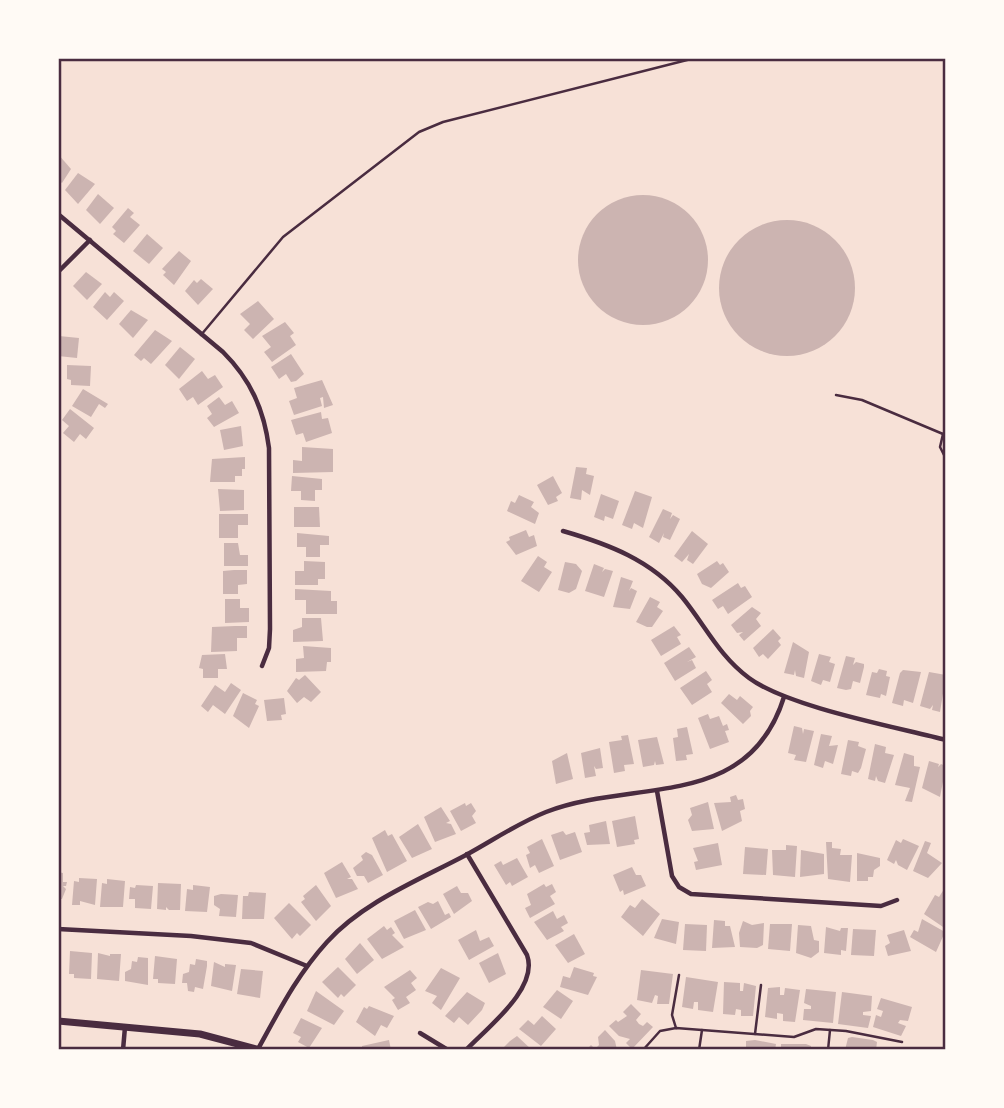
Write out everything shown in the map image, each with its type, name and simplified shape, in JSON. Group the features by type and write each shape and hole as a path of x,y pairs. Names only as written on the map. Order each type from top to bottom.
{"main road":[{"path":"58,1021 200,1034 259,1050"}],"street":[{"path":"58,214 233,363 249,384 267,433 271,629 269,648 262,666"},
{"path":"58,272 90,240"},
{"path":"563,531 638,559 662,575 729,660 752,680 783,696 946,740"},
{"path":"259,1050 296,979 329,939 377,902 558,808 585,800 657,791 715,776 745,758 768,732 783,696"},
{"path":"657,791 672,876 679,887 691,894 881,906 897,900"},
{"path":"466,1050 523,989 530,970 527,955 467,854"},
{"path":"58,929 191,936 251,943 307,966"},
{"path":"123,1050 125,1026"},
{"path":"420,1032 448,1050"}],"lane":[{"path":"201,335 283,237 419,132 443,122 695,58"},
{"path":"836,395 862,400 945,433 940,447 946,459"},
{"path":"676,1028 672,1015 679,975"},
{"path":"755,1034 761,985"},
{"path":"643,1050 660,1031 676,1028 794,1037 816,1029 877,1035 902,1042"},
{"path":"699,1050 702,1030"},
{"path":"828,1050 830,1030"}],"building":[{"path":"58,154 71,169 62,183 58,180"},
{"path":"78,173 95,184 78,204 65,190"},
{"path":"98,194 114,208 100,224 86,210"},
{"path":"643,195 668,200 689,214 703,235 708,260 703,285 689,306 668,320 643,325 618,320 597,306 583,285 578,260 583,235 597,214 618,200"},
{"path":"128,208 134,213 130,217 140,225 124,243 113,234 116,231 112,227"},
{"path":"787,220 813,225 835,240 850,262 855,288 850,314 835,336 813,351 787,356 761,351 739,336 724,314 719,288 724,262 739,240 761,225"},
{"path":"147,234 163,248 149,264 133,251"},
{"path":"179,251 191,261 174,285 163,275 166,272 162,269"},
{"path":"86,272 102,284 87,300 73,286"},
{"path":"201,279 213,289 198,305 185,291 194,280 197,283"},
{"path":"105,292 110,297 114,292 124,301 107,320 93,307"},
{"path":"258,301 274,319 253,339 244,330 250,324 240,314"},
{"path":"131,310 148,320 133,338 119,324"},
{"path":"285,322 294,333 290,336 296,345 272,362 264,352 271,347 262,336"},
{"path":"155,330 172,341 151,364 134,355"},
{"path":"59,336 79,338 77,358 58,356"},
{"path":"180,347 195,359 179,379 165,365"},
{"path":"291,354 304,374 291,382 286,374 279,379 271,367"},
{"path":"67,365 91,366 90,386 71,385 71,380 67,379"},
{"path":"202,371 208,379 215,375 223,387 198,405 193,397 187,401 179,389"},
{"path":"322,380 333,405 324,408 323,397 320,398 322,406 294,415 289,401 297,398 294,388"},
{"path":"83,389 108,404 105,408 99,404 91,417 72,406"},
{"path":"219,397 225,405 232,401 239,413 214,427 207,418 212,414 207,406"},
{"path":"70,409 94,428 86,439 80,434 74,442 63,433 69,426 62,420"},
{"path":"321,412 322,419 328,418 332,433 306,442 303,433 296,435 291,420"},
{"path":"241,426 243,446 224,450 220,430"},
{"path":"302,447 333,449 333,472 293,473 293,460 302,461"},
{"path":"245,457 245,469 242,469 242,476 235,476 235,482 210,482 212,459"},
{"path":"576,467 587,468 586,474 594,476 590,495 582,490 581,500 570,498"},
{"path":"292,476 322,479 322,490 315,490 315,501 301,500 301,491 291,491"},
{"path":"553,476 562,493 556,497 558,501 548,505 537,485"},
{"path":"218,489 244,490 244,510 220,511"},
{"path":"635,491 652,497 643,528 634,523 632,529 622,525"},
{"path":"601,494 619,501 613,519 605,516 604,521 594,517"},
{"path":"519,495 534,502 531,507 539,513 535,524 507,511 511,501 515,503"},
{"path":"294,507 319,507 320,527 294,527"},
{"path":"663,509 672,513 670,519 673,515 680,519 670,540 663,537 664,533 659,543 649,537"},
{"path":"219,514 248,514 248,525 238,525 238,538 219,538"},
{"path":"526,530 529,537 534,535 537,546 516,555 506,542 510,540 509,537"},
{"path":"692,531 708,544 693,564 687,560 689,554 682,562 674,556"},
{"path":"297,533 329,536 329,545 320,545 320,557 306,557 306,547 297,547"},
{"path":"224,543 238,543 240,555 248,555 248,566 224,566"},
{"path":"538,556 547,562 544,567 552,572 539,592 521,581"},
{"path":"304,561 325,562 325,579 318,579 318,585 295,585 295,571 304,571"},
{"path":"717,561 720,565 723,563 729,572 711,588 702,584 697,574"},
{"path":"565,562 576,564 582,571 576,589 569,593 558,590"},
{"path":"594,564 604,568 602,572 605,569 613,571 604,597 585,591"},
{"path":"247,570 247,584 238,585 238,594 223,594 223,571"},
{"path":"621,577 633,581 629,591 631,588 637,591 630,609 613,607"},
{"path":"738,583 741,588 745,586 752,597 728,614 723,606 718,609 712,600"},
{"path":"295,589 331,591 331,601 337,601 337,614 306,614 306,600 295,600"},
{"path":"650,597 660,602 657,607 663,611 652,627 647,627 636,622"},
{"path":"225,599 240,599 240,608 249,608 249,622 225,623"},
{"path":"752,607 761,613 756,619 761,626 744,641 739,635 743,632 737,633 731,625"},
{"path":"302,618 321,618 323,641 293,642 293,630 302,627"},
{"path":"247,626 247,638 237,638 237,651 211,652 212,627"},
{"path":"674,626 681,635 677,637 681,644 661,656 651,640"},
{"path":"773,629 781,638 778,641 781,645 768,659 763,654 759,657 753,648"},
{"path":"793,642 809,652 804,678 796,676 795,670 794,675 784,673"},
{"path":"303,646 331,648 331,662 327,662 326,671 296,672 296,659 304,658"},
{"path":"689,647 696,657 687,662 692,660 696,668 675,681 664,663"},
{"path":"225,654 227,669 218,669 218,678 203,678 203,669 199,668 202,655"},
{"path":"819,654 831,657 829,662 835,664 830,682 823,680 821,685 811,681"},
{"path":"846,656 855,658 853,665 856,662 864,664 864,667 860,683 853,681 851,689 846,690 837,688"},
{"path":"879,669 887,671 886,676 890,677 886,696 881,694 880,698 866,695 872,672 877,673"},
{"path":"903,670 921,672 913,703 904,700 903,706 892,703"},
{"path":"706,671 712,680 707,684 712,692 692,705 680,688"},
{"path":"929,672 946,675 940,712 932,710 933,705 930,709 920,706"},
{"path":"305,675 321,692 311,702 304,697 297,703 287,691 296,678 299,680"},
{"path":"231,683 241,690 225,714 213,705 208,712 201,706 215,685 225,692"},
{"path":"243,693 257,700 255,704 259,706 249,728 233,716"},
{"path":"729,694 737,700 740,696 753,707 751,716 743,724 721,703"},
{"path":"284,698 286,714 281,715 282,720 267,721 264,700"},
{"path":"708,714 710,719 719,716 723,726 727,724 729,730 725,731 729,742 710,749 698,718"},
{"path":"794,726 802,728 803,734 804,729 814,731 806,762 794,760 796,755 788,753"},
{"path":"687,727 693,754 686,755 687,760 676,761 673,738 678,737 677,729"},
{"path":"821,734 832,736 829,746 838,745 833,764 825,761 823,768 814,765"},
{"path":"628,735 634,764 624,765 625,771 614,773 609,742 622,740 621,736"},
{"path":"657,737 664,764 656,765 655,761 654,765 643,767 638,740"},
{"path":"848,740 859,742 858,746 866,749 861,768 858,773 852,771 851,776 841,774"},
{"path":"875,744 886,747 885,753 894,755 885,783 878,781 876,776 875,781 868,779"},
{"path":"600,748 603,768 596,769 594,766 596,776 585,778 581,753"},
{"path":"567,753 573,779 556,784 552,761"},
{"path":"904,753 914,756 914,766 920,767 912,802 905,801 910,788 895,785"},
{"path":"929,761 939,764 938,767 941,764 946,766 940,797 922,788"},
{"path":"736,795 738,800 743,799 745,809 740,811 742,821 722,831 714,803 731,802 730,797"},
{"path":"708,802 714,829 692,831 688,820 692,815 690,808"},
{"path":"465,803 466,806 471,803 476,811 472,816 476,823 461,831 450,811"},
{"path":"441,807 450,821 446,823 451,824 456,834 435,842 424,817"},
{"path":"635,816 639,839 634,840 635,844 617,847 612,821"},
{"path":"606,821 610,844 587,845 584,833 590,832 589,825"},
{"path":"418,824 432,849 412,858 399,837"},
{"path":"385,830 388,836 392,834 407,861 387,872 372,838"},
{"path":"563,831 566,835 575,832 582,852 560,860 551,835"},
{"path":"542,839 554,866 539,873 535,865 530,868 526,855 530,853 527,847"},
{"path":"903,839 919,846 907,870 898,865 896,860 894,864 887,860 896,840 901,843"},
{"path":"925,841 931,843 927,853 942,863 928,878 913,871"},
{"path":"826,842 832,842 832,848 841,849 840,855 852,855 850,882 828,879"},
{"path":"718,843 722,865 696,870 694,862 698,861 693,848"},
{"path":"786,845 797,846 795,877 773,875 772,850 786,850"},
{"path":"745,847 768,849 766,875 743,874"},
{"path":"801,850 824,854 824,874 800,877"},
{"path":"366,852 372,855 383,875 368,883 364,876 357,876 353,868 363,860 361,856"},
{"path":"857,853 880,858 880,866 874,870 873,877 868,877 868,881 857,881"},
{"path":"517,858 528,877 512,886 510,882 506,885 494,865 501,861 503,865"},
{"path":"342,862 351,877 347,879 352,879 358,889 336,898 324,873"},
{"path":"632,867 636,875 641,875 646,886 624,895 613,875"},
{"path":"58,872 63,873 63,882 67,882 66,886 63,886 66,889 62,899 58,899"},
{"path":"79,878 97,879 95,905 80,901 80,905 72,905 74,881 79,882"},
{"path":"107,879 125,881 123,907 100,907 102,883 107,884"},
{"path":"158,883 181,884 180,910 169,910 166,907 166,910 157,909"},
{"path":"544,884 546,887 552,884 556,892 550,896 555,904 530,918 525,908 531,905 527,894"},
{"path":"136,885 153,886 151,909 135,908 135,899 129,899 130,887 135,888"},
{"path":"193,885 210,887 207,912 185,911 187,889 193,890"},
{"path":"316,885 331,906 316,921 301,902 305,899 303,896"},
{"path":"457,886 461,893 468,893 472,901 454,914 443,894"},
{"path":"946,886 946,929 924,914 935,895 939,897"},
{"path":"249,892 266,893 264,919 242,919 243,896 248,896"},
{"path":"238,895 236,917 219,916 220,909 214,905 214,896"},
{"path":"642,899 660,914 643,936 621,917 630,905 635,908"},
{"path":"438,901 445,915 449,913 451,917 431,929 418,907"},
{"path":"289,903 311,925 300,936 297,933 292,939 274,918"},
{"path":"415,910 426,930 404,939 394,921"},
{"path":"553,911 557,919 564,915 568,923 561,927 564,931 547,940 534,922"},
{"path":"662,919 679,922 676,944 654,938"},
{"path":"922,919 945,932 936,952 910,937 914,930 918,932"},
{"path":"714,920 725,921 725,926 730,926 735,947 712,948"},
{"path":"743,921 752,925 764,923 763,945 757,948 740,947 739,933"},
{"path":"685,924 707,925 706,951 683,950"},
{"path":"770,924 792,924 790,951 768,949"},
{"path":"798,925 811,926 814,940 819,941 819,952 811,958 796,953"},
{"path":"384,926 387,930 391,927 395,933 392,935 404,947 382,959 367,939"},
{"path":"826,927 840,931 841,928 848,928 846,951 841,950 841,955 824,953"},
{"path":"853,929 876,930 874,956 851,955"},
{"path":"476,930 480,941 489,937 494,946 469,960 458,940"},
{"path":"904,930 911,951 888,956 885,946 890,943 887,935"},
{"path":"574,934 585,954 568,963 555,945"},
{"path":"360,943 374,960 357,974 345,959"},
{"path":"70,951 92,953 91,979 74,978 74,974 69,974"},
{"path":"98,953 110,956 121,954 119,981 97,979"},
{"path":"498,953 506,974 489,983 479,963"},
{"path":"155,956 177,959 175,984 158,983 158,979 153,979"},
{"path":"138,957 148,958 148,985 125,981 125,972 131,969 132,961 137,962"},
{"path":"196,959 207,961 207,966 203,989 195,987 194,992 188,991 187,983 182,983 183,974 189,972 190,964 195,965"},
{"path":"214,962 225,967 225,964 236,965 232,991 211,986"},
{"path":"338,967 356,985 344,997 341,994 338,998 322,982"},
{"path":"574,967 594,973 593,976 597,977 588,995 560,987 563,976 570,978"},
{"path":"441,968 460,978 441,1010 432,1003 437,996 425,991"},
{"path":"241,969 263,971 260,998 237,994"},
{"path":"410,970 417,978 411,983 416,990 406,997 410,1003 398,1010 392,1000 395,998 384,987"},
{"path":"641,970 673,974 669,1004 657,1004 658,996 655,995 652,1003 637,1000"},
{"path":"686,977 718,982 713,1012 698,1010 698,1002 694,1002 693,1009 682,1007"},
{"path":"724,982 740,983 740,991 743,991 744,983 756,986 753,1016 741,1016 741,1010 736,1009 735,1015 723,1014"},
{"path":"780,987 780,995 784,995 785,988 800,990 795,1022 783,1021 783,1014 777,1013 777,1019 765,1017 768,988"},
{"path":"806,989 836,992 833,1023 803,1020 804,1009 811,1009 811,1006 804,1003"},
{"path":"557,990 573,1001 561,1019 543,1007"},
{"path":"316,991 344,1011 334,1025 307,1011"},
{"path":"467,992 485,1003 468,1025 459,1017 454,1023 445,1016"},
{"path":"842,992 872,996 871,1011 863,1012 863,1015 871,1016 868,1028 838,1024"},
{"path":"881,998 912,1007 908,1021 900,1020 898,1023 906,1026 901,1036 873,1027 876,1015 881,1017 883,1011 877,1009"},
{"path":"631,1004 641,1014 636,1020 639,1024 643,1026 647,1022 653,1027 632,1049 626,1043 630,1039 619,1036 609,1026 627,1016 623,1012"},
{"path":"369,1006 394,1016 387,1028 381,1025 375,1036 356,1022 364,1007 367,1009"},
{"path":"542,1016 556,1029 541,1046 519,1029 528,1020 534,1025"},
{"path":"301,1018 322,1028 309,1048 298,1042 301,1037 293,1033"},
{"path":"605,1030 615,1041 617,1050 586,1050 591,1045 595,1049 599,1045 598,1037"},
{"path":"517,1036 532,1050 501,1050 510,1041"},
{"path":"848,1038 877,1042 876,1050 845,1050"},
{"path":"389,1040 391,1050 362,1050 362,1046"},
{"path":"746,1041 776,1044 775,1050 746,1050"},
{"path":"781,1044 806,1044 811,1046 811,1050 781,1050"}]}
